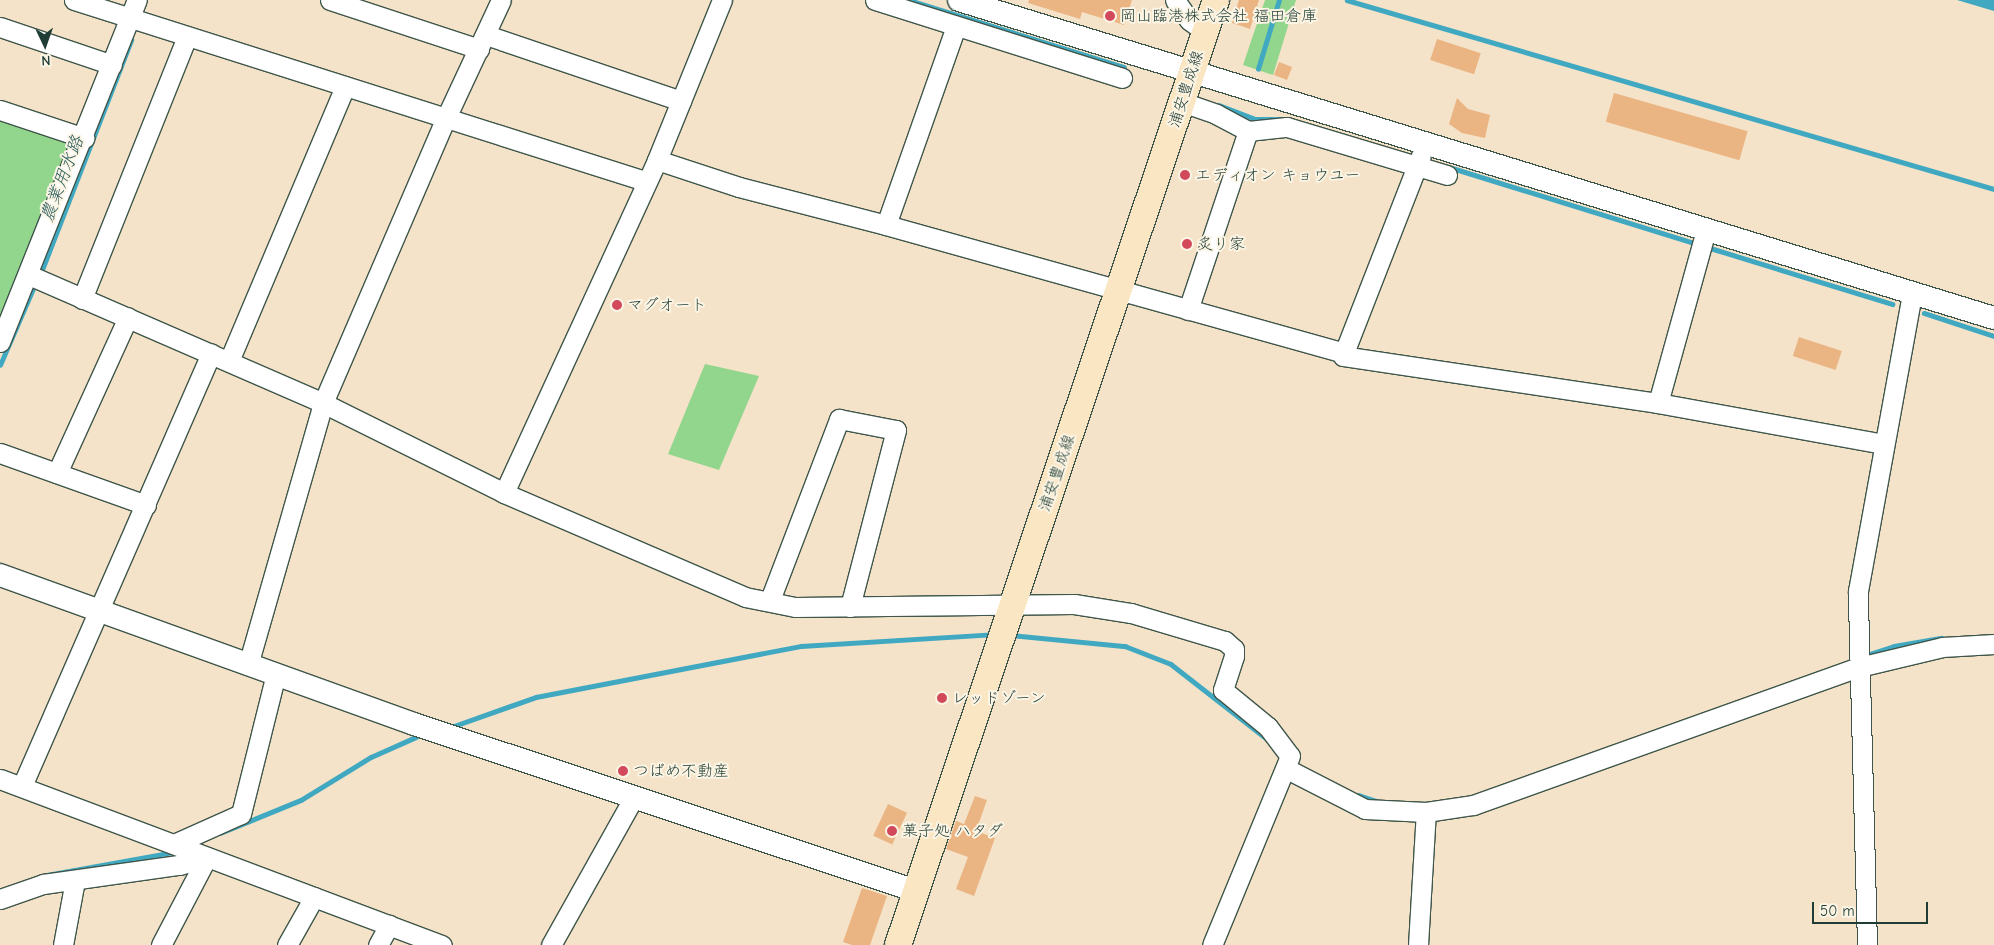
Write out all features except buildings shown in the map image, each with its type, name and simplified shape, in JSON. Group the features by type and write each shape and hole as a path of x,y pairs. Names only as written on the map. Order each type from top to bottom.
{"main road":[{"name":"浦安豊成線","path":"898,945 1216,0"}],"street":[{"path":"74,0 136,14 187,36 445,120 645,182"},
{"path":"330,0 482,42 681,101"},
{"path":"504,493 645,182 657,160 722,0"},
{"path":"875,0 1122,78"},
{"path":"959,0 1426,143 1703,240 1912,293 1994,318"},
{"path":"1175,0 1188,20 1204,31"},
{"path":"248,664 323,403 445,120 482,42 496,1"},
{"path":"2,331 35,278 84,138 112,65 136,14"},
{"path":"886,225 956,26"},
{"path":"0,27 112,65"},
{"path":"82,298 187,36"},
{"path":"228,361 345,87"},
{"path":"1182,102 1216,114 1248,131 1287,127 1447,175"},
{"path":"0,110 84,138"},
{"path":"1188,310 1248,131"},
{"path":"1426,143 1343,356 1390,366 1658,403 1883,444"},
{"path":"657,160 739,187 886,225 1344,353"},
{"path":"1658,403 1703,240"},
{"path":"35,278 323,403 504,493 745,597 770,600 795,607 1013,602 1100,606 1225,641 1234,649 1234,656 1223,690 1268,727 1288,763 1365,809 1426,812 1473,805 1507,794 1859,660 1994,644"},
{"path":"1867,945 1858,591 1883,444 1912,293"},
{"path":"57,473 128,317"},
{"path":"22,786 211,353"},
{"path":"770,600 839,419 896,430 850,607"},
{"path":"0,453 146,505"},
{"path":"0,575 276,674 634,797 916,891"},
{"path":"174,844 241,814 276,674"},
{"path":"1212,945 1288,763"},
{"path":"0,779 442,945"},
{"path":"551,945 634,797"},
{"path":"1418,945 1426,812"},
{"path":"0,899 43,884 179,864 207,856"},
{"path":"162,945 207,856"},
{"path":"63,945 75,880"},
{"path":"287,945 314,897"},
{"path":"378,945 389,925"}],"green space":[{"path":"1265,0 1296,0 1273,75 1243,65"},
{"path":"0,119 68,142 72,152 5,312 0,316"},
{"path":"705,364 759,376 719,470 668,454"}],"water":[{"path":"1957,0 1994,0 1994,11"}],"waterway":[{"path":"909,0 1124,67"},
{"path":"1258,69 1279,0"},
{"path":"1347,0 1994,189"},
{"name":"農業用水路","path":"40,275 131,40"},
{"path":"1219,105 1256,119 1290,119"},
{"path":"1449,167 1697,244"},
{"path":"1707,247 1892,304"},
{"name":"農業用水路","path":"0,365 35,284"},
{"path":"1924,313 1994,336"},
{"path":"454,726 536,697 801,646 995,634"},
{"path":"1010,635 1125,646 1171,664 1267,739"},
{"path":"1864,656 1894,646 1941,638"},
{"path":"220,833 301,800 371,757 416,737"},
{"path":"1358,795 1377,801"},
{"path":"47,875 174,852"}],"place":[{"name":"岡山臨港株式会社 福田倉庫","path":"1110,16"},
{"name":"エディオン キョウユー","path":"1185,175"},
{"name":"炙り家","path":"1187,244"},
{"name":"マグオート","path":"617,305"},
{"name":"レッドゾーン","path":"942,698"},
{"name":"つばめ不動産","path":"623,771"},
{"name":"菓子処 ハタダ","path":"892,831"}]}
